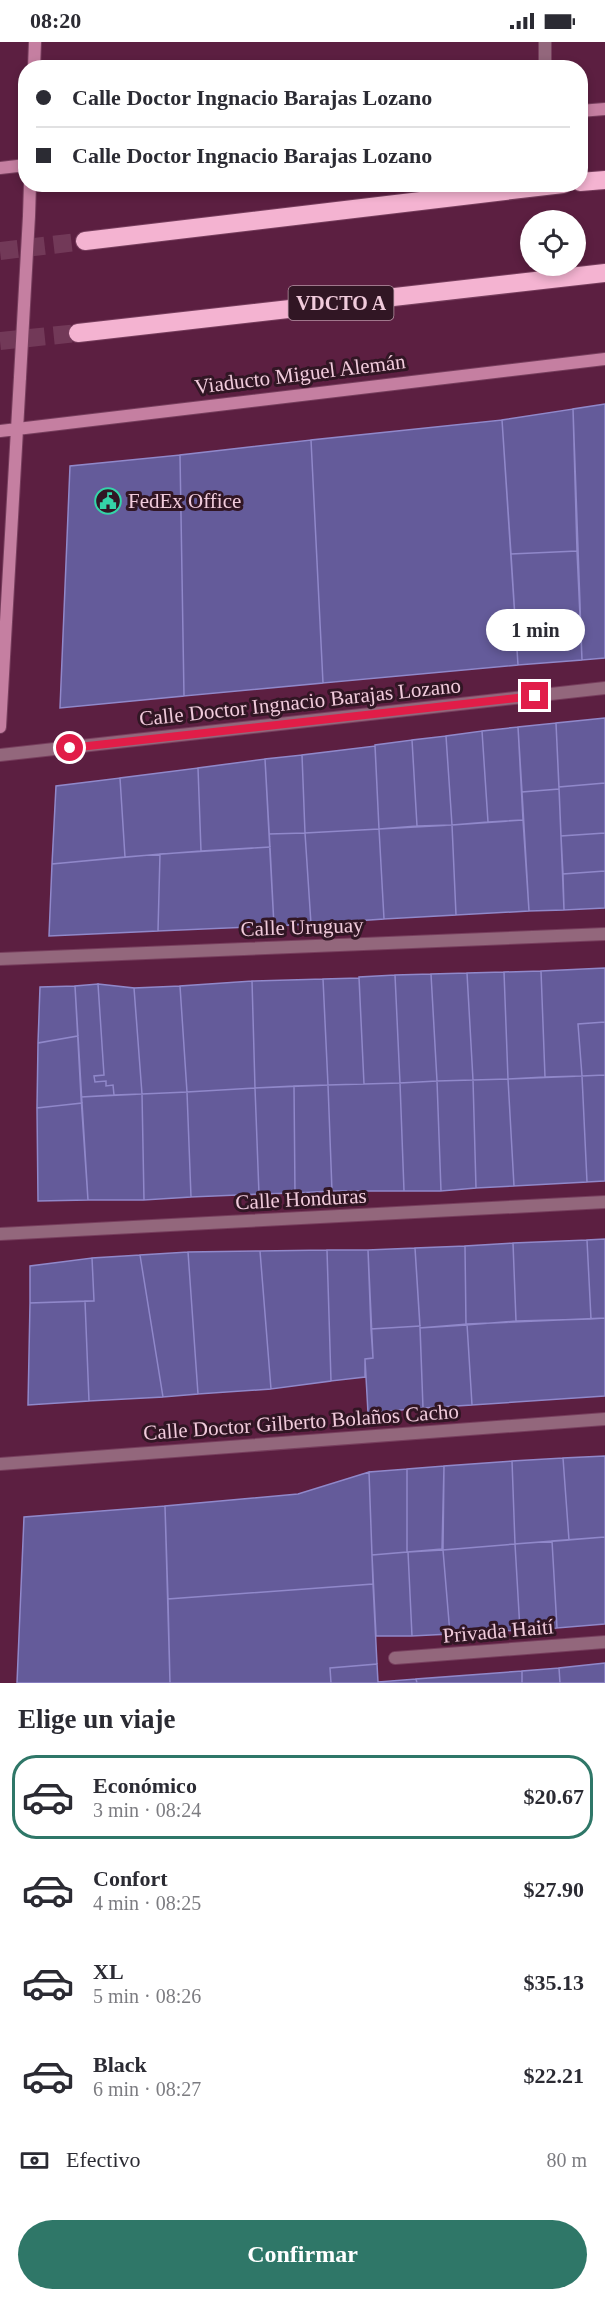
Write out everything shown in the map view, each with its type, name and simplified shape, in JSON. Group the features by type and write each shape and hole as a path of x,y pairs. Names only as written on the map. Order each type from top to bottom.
{"highway":[{"path":"588,181 605,180"},
{"path":"85,241 496,192"},
{"name":"VDCTO A","path":"78,333 605,273"}],"main road":[{"path":"34,60 35,42"},
{"path":"588,110 605,109"},
{"path":"0,168 18,166"},
{"path":"0,727 30,192"},
{"name":"Viaducto Miguel Alemán","path":"0,431 605,359"}],"street":[{"path":"544,42 545,60"},
{"name":"Calle Doctor Ingnacio Barajas Lozano","path":"0,755 605,688"},
{"name":"Calle Uruguay","path":"0,959 605,934"},
{"name":"Calle Honduras","path":"0,1234 605,1202"},
{"name":"Calle Doctor Gilberto Bolaños Cacho","path":"0,1464 605,1419"},
{"name":"Privada Haití","path":"395,1658 605,1642"}],"building":[{"path":"605,404 605,658 582,660 573,409"},
{"path":"573,409 577,551 511,554 502,420"},
{"path":"502,420 518,665 323,683 311,440"},
{"path":"311,440 323,683 184,696 180,455"},
{"path":"180,455 184,696 60,708 70,466"},
{"path":"577,551 582,660 518,665 511,554"},
{"path":"605,718 605,783 559,787 556,723"},
{"path":"556,723 559,789 522,792 518,727"},
{"path":"518,727 523,820 488,822 482,731"},
{"path":"482,731 488,822 452,825 446,736"},
{"path":"446,736 452,825 417,826 412,740"},
{"path":"412,740 417,826 379,829 375,745"},
{"path":"375,746 379,829 305,833 302,755"},
{"path":"302,755 305,833 269,834 265,759"},
{"path":"265,759 270,847 201,851 198,768"},
{"path":"198,768 201,851 125,857 120,778"},
{"path":"120,778 125,857 52,864 56,786"},
{"path":"605,783 605,833 561,836 559,787"},
{"path":"559,789 564,910 529,911 522,792"},
{"path":"523,820 529,911 456,915 452,825"},
{"path":"452,825 456,915 384,919 379,829"},
{"path":"379,829 384,919 311,924 305,833"},
{"path":"305,833 311,924 274,926 269,834"},
{"path":"605,833 605,871 563,874 561,836"},
{"path":"270,847 274,926 158,931 160,854"},
{"path":"160,854 158,931 49,936 52,864"},
{"path":"605,871 605,908 564,910 563,874"},
{"path":"605,968 605,1022 578,1024 582,1076 545,1077 541,971"},
{"path":"541,971 545,1077 508,1079 504,972"},
{"path":"504,972 508,1079 473,1080 467,973"},
{"path":"467,973 473,1080 437,1081 431,974"},
{"path":"431,974 437,1081 400,1083 395,975"},
{"path":"395,975 400,1083 364,1084 359,977"},
{"path":"359,978 364,1084 328,1085 323,979"},
{"path":"323,979 328,1085 255,1088 252,981"},
{"path":"252,981 255,1088 187,1092 180,986"},
{"path":"98,984 134,988 142,1094 114,1095 113,1085 106,1086 106,1081 95,1082 94,1076 104,1075"},
{"path":"98,984 104,1075 94,1076 95,1082 106,1081 106,1086 113,1085 114,1095 81,1097 75,986"},
{"path":"75,986 78,1036 38,1043 40,987"},
{"path":"180,986 187,1092 142,1094 134,988"},
{"path":"605,1022 605,1075 582,1076 578,1024"},
{"path":"78,1036 82,1103 37,1108 38,1043"},
{"path":"605,1075 605,1181 587,1182 582,1076"},
{"path":"582,1076 587,1182 514,1186 508,1079"},
{"path":"508,1079 514,1186 476,1188 473,1080"},
{"path":"473,1080 476,1188 441,1191 437,1081"},
{"path":"437,1081 441,1191 404,1191 400,1083"},
{"path":"400,1083 404,1191 332,1191 328,1085"},
{"path":"328,1085 332,1191 295,1193 294,1086"},
{"path":"294,1086 295,1193 259,1194 255,1088"},
{"path":"255,1088 259,1194 191,1197 187,1092"},
{"path":"187,1092 191,1197 144,1200 142,1094"},
{"path":"142,1094 144,1200 88,1200 81,1097"},
{"path":"82,1103 88,1200 38,1201 37,1108"},
{"path":"605,1239 605,1318 591,1319 587,1240"},
{"path":"587,1240 591,1319 516,1321 513,1243"},
{"path":"513,1243 516,1321 466,1325 465,1246"},
{"path":"465,1246 466,1325 420,1328 415,1248"},
{"path":"415,1248 420,1326 371,1329 368,1250"},
{"path":"327,1250 331,1381 271,1389 260,1251"},
{"path":"327,1250 368,1250 373,1358 365,1359 365,1377 331,1381"},
{"path":"260,1251 271,1389 198,1394 188,1252"},
{"path":"188,1252 198,1394 163,1397 140,1255"},
{"path":"140,1255 163,1397 89,1401 85,1301 94,1301 92,1258"},
{"path":"92,1258 94,1301 30,1303 30,1266"},
{"path":"85,1301 89,1401 28,1405 30,1303"},
{"path":"605,1318 605,1396 472,1405 467,1324"},
{"path":"467,1324 472,1405 423,1408 420,1328"},
{"path":"420,1326 423,1408 368,1413 365,1359 373,1358 371,1329"},
{"path":"605,1456 605,1537 569,1540 563,1458"},
{"path":"563,1458 569,1540 515,1544 512,1461"},
{"path":"512,1461 515,1544 443,1550 444,1466"},
{"path":"444,1466 442,1549 407,1552 407,1469"},
{"path":"407,1469 407,1552 372,1555 369,1472"},
{"path":"369,1472 373,1584 168,1599 165,1506 298,1494"},
{"path":"165,1506 170,1683 17,1683 24,1517"},
{"path":"605,1537 605,1624 557,1628 552,1541"},
{"path":"552,1541 557,1628 520,1630 515,1544"},
{"path":"515,1544 520,1630 450,1634 443,1550"},
{"path":"443,1550 450,1634 412,1636 408,1552"},
{"path":"408,1552 412,1636 376,1636 372,1555"},
{"path":"373,1584 377,1664 330,1668 331,1683 170,1683 168,1599"},
{"path":"605,1663 605,1683 560,1683 559,1668"},
{"path":"377,1664 378,1682 416,1679 417,1683 331,1683 330,1668"},
{"path":"559,1668 560,1683 522,1683 522,1671"},
{"path":"522,1671 522,1683 417,1683 416,1679"}],"tunnel":[{"path":"0,251 85,241"},
{"path":"0,341 78,333"}],"place":[{"name":"FedEx Office","path":"108,501"}],"route":[{"path":"70,748 535,696"}]}
